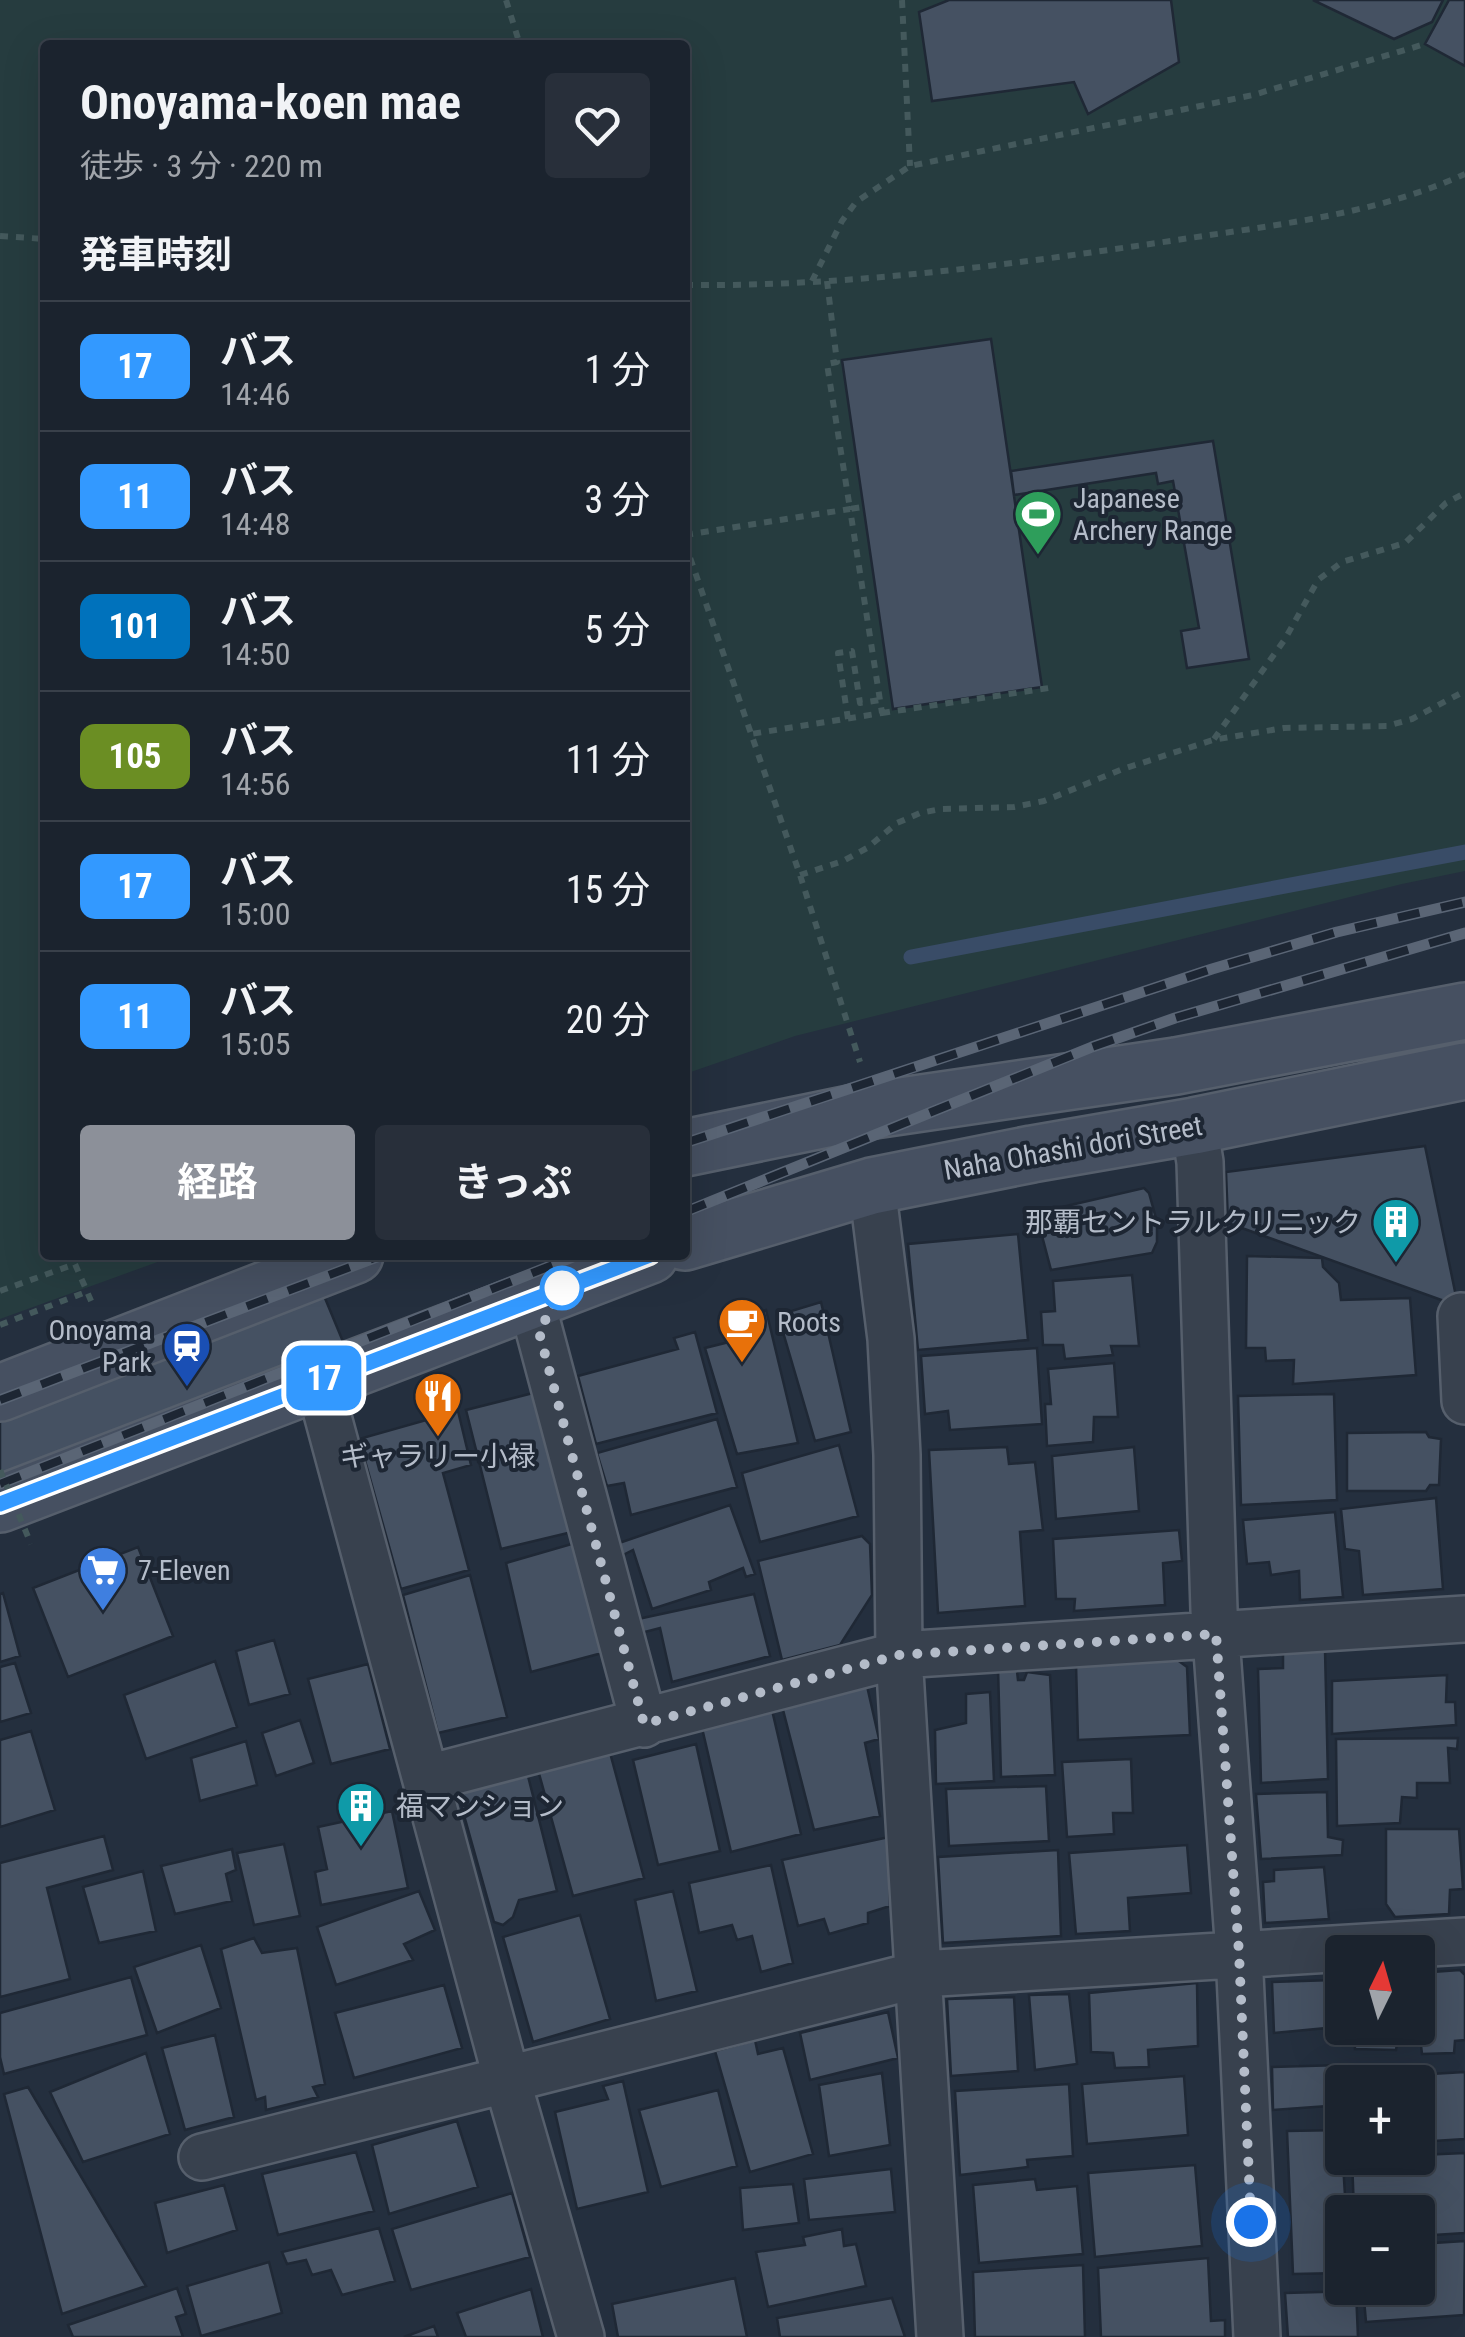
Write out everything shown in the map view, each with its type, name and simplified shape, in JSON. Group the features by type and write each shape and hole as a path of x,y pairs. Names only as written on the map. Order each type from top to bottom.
{"main road":[{"path":"690,1147 860,1112 1176,1066 1465,1010"},
{"name":"Naha Ohashi dori Street","path":"690,1241 872,1186 1465,1070"},
{"path":"0,1393 341,1260"},
{"path":"16,1524 318,1380 637,1260"}],"street":[{"path":"1194,1126 1200,1162 1216,1634 1239,1953 1257,2337"},
{"path":"872,1186 891,1338 897,1455 899,1655 940,2337"},
{"path":"530,1300 644,1724"},
{"path":"1465,1318 1461,1316 1465,1401"},
{"path":"318,1380 581,2337"},
{"path":"428,1778 899,1655 1465,1619"},
{"path":"202,2157 920,1974 1465,1942"}],"path":[{"path":"506,0 518,40"},
{"path":"902,0 910,166"},
{"path":"812,282 842,221 856,202 910,166 1253,95 1425,44"},
{"path":"690,286 827,281 1104,251 1270,226 1406,197 1465,174"},
{"path":"0,236 40,239"},
{"path":"827,281 837,362 827,364 882,713"},
{"path":"1213,740 1285,639 1318,580 1342,562 1404,543 1446,503 1465,493"},
{"path":"690,534 863,507"},
{"path":"690,557 800,875 863,1072"},
{"path":"848,719 838,653 852,651 860,703 880,700"},
{"path":"752,734 1049,688"},
{"path":"800,875 843,861 867,848 897,823 920,813 941,808 1014,807 1044,801 1123,769 1213,740 1299,727 1387,726 1412,719 1465,691"},
{"path":"0,1292 74,1264 92,1303"},
{"path":"0,1325 86,1292"},
{"path":"0,1470 16,1524"}],"green space":[{"name":"Onoyama Park","path":"0,0 1465,0 1465,871 795,1036 690,1072 690,40 40,40 40,1260 163,1260 0,1319"}],"building":[{"path":"949,0 1171,0 1179,62 1088,114 1074,82 932,101 919,12"},
{"path":"1313,0 1443,0 1432,22 1394,39"},
{"path":"1449,0 1465,0 1465,66 1425,44"},
{"path":"991,339 1042,687 893,709 842,360"},
{"path":"1213,441 1249,659 1187,668 1181,631 1199,628 1173,481 1158,484 1156,473 1014,495 1011,471"},
{"name":"那覇セントラルクリニック","path":"1425,1146 1458,1306 1228,1223 1226,1172"},
{"path":"1144,1188 1157,1222 1157,1242 1152,1253 1051,1270 1036,1213"},
{"path":"1018,1234 1028,1340 918,1350 908,1244"},
{"path":"1247,1256 1322,1258 1323,1267 1339,1283 1341,1300 1410,1298 1416,1375 1293,1384 1294,1360 1266,1361 1265,1348 1246,1348"},
{"path":"315,1274 344,1344 0,1483 0,1402"},
{"path":"1132,1275 1139,1346 1111,1346 1113,1355 1065,1359 1063,1345 1043,1345 1041,1312 1055,1311 1053,1281"},
{"path":"821,1302 851,1432 815,1441 778,1315"},
{"path":"766,1310 798,1443 737,1454 705,1348 745,1338 740,1317"},
{"path":"695,1332 717,1413 596,1444 578,1376 678,1349 674,1338"},
{"path":"1037,1348 1042,1424 950,1430 948,1411 925,1414 921,1356"},
{"path":"1114,1363 1118,1417 1094,1417 1093,1442 1047,1446 1045,1404 1051,1404 1048,1369"},
{"path":"537,1392 572,1532 501,1549 466,1410"},
{"path":"1334,1394 1337,1500 1241,1505 1238,1396"},
{"path":"458,1411 471,1465 443,1473 469,1570 401,1589 359,1439"},
{"path":"717,1419 737,1487 631,1515 624,1483 607,1486 597,1453"},
{"path":"1426,1432 1429,1437 1441,1439 1439,1485 1430,1485 1426,1491 1347,1491 1347,1433"},
{"path":"839,1445 858,1516 760,1542 742,1473"},
{"path":"1007,1447 1009,1464 1035,1462 1043,1530 1020,1532 1025,1606 938,1613 929,1450"},
{"path":"1134,1447 1139,1511 1056,1519 1052,1456"},
{"path":"1436,1498 1443,1589 1363,1595 1359,1551 1345,1549 1341,1509"},
{"path":"730,1505 755,1574 746,1577 743,1568 709,1582 711,1590 652,1609 633,1550 623,1555 619,1543"},
{"path":"1335,1512 1343,1597 1300,1600 1299,1571 1271,1575 1269,1562 1247,1564 1243,1520"},
{"path":"1179,1530 1182,1561 1163,1563 1165,1605 1074,1611 1075,1599 1056,1599 1053,1539"},
{"path":"862,1536 870,1544 872,1595 840,1645 782,1660 758,1561"},
{"path":"575,1543 602,1653 531,1672 506,1563"},
{"name":"7-Eleven","path":"138,1547 173,1636 68,1677 33,1588"},
{"path":"470,1575 507,1717 438,1733 403,1595"},
{"path":"3,1593 20,1656 0,1662 0,1594"},
{"path":"754,1594 770,1656 672,1682 660,1628 641,1633 638,1619"},
{"path":"274,1640 290,1694 249,1705 236,1651"},
{"path":"1325,1650 1328,1779 1261,1783 1258,1669 1283,1668 1283,1653"},
{"path":"1176,1659 1187,1667 1190,1735 1078,1740 1076,1664"},
{"path":"215,1661 237,1727 146,1759 124,1695"},
{"path":"15,1663 31,1713 0,1722 0,1667"},
{"path":"368,1664 390,1749 331,1764 308,1679"},
{"path":"998,1668 1017,1671 1018,1680 1024,1680 1027,1672 1050,1675 1055,1775 1001,1777"},
{"path":"1447,1675 1446,1702 1455,1702 1456,1725 1332,1734 1332,1681"},
{"path":"867,1686 879,1739 865,1743 880,1816 814,1830 782,1706"},
{"path":"990,1692 994,1781 936,1784 935,1730 966,1723 966,1694"},
{"path":"772,1710 801,1834 731,1852 702,1728"},
{"path":"300,1720 314,1763 276,1776 262,1733"},
{"path":"31,1731 55,1810 0,1827 0,1740"},
{"path":"1458,1738 1457,1749 1448,1748 1450,1783 1417,1783 1417,1798 1402,1797 1400,1823 1337,1826 1336,1739"},
{"path":"246,1741 257,1785 200,1801 191,1758"},
{"path":"696,1744 720,1851 658,1865 633,1760"},
{"path":"609,1749 644,1878 573,1896 538,1770"},
{"path":"1131,1759 1133,1813 1113,1813 1114,1834 1067,1837 1062,1762"},
{"path":"528,1776 557,1891 519,1900 513,1917 503,1925 494,1922 460,1801 463,1791"},
{"path":"1046,1786 1049,1841 949,1846 946,1789"},
{"path":"1327,1792 1328,1837 1343,1840 1342,1855 1261,1859 1256,1794"},
{"name":"福マンション","path":"392,1811 408,1888 321,1905 315,1872 327,1869 318,1827"},
{"path":"1386,1829 1459,1829 1463,1889 1450,1890 1449,1914 1395,1917 1386,1904"},
{"path":"104,1836 113,1870 47,1888 70,1979 0,1997 0,1863"},
{"path":"889,1837 890,1906 868,1913 868,1923 829,1934 824,1919 798,1926 782,1860"},
{"path":"284,1844 300,1916 254,1925 237,1853"},
{"path":"1187,1845 1191,1893 1128,1898 1130,1931 1076,1934 1069,1853"},
{"path":"232,1849 236,1870 226,1874 232,1901 175,1914 161,1866"},
{"path":"1058,1850 1061,1936 943,1943 938,1857"},
{"path":"771,1865 793,1963 761,1972 752,1936 737,1940 732,1925 699,1933 689,1883"},
{"path":"1324,1867 1329,1919 1265,1923 1263,1882 1274,1881 1274,1870"},
{"path":"143,1871 156,1931 99,1943 83,1887"},
{"path":"419,1891 435,1930 404,1944 413,1960 336,1985 317,1927"},
{"path":"673,1891 697,1991 656,2001 635,1900"},
{"path":"580,1915 610,2019 533,2042 503,1937"},
{"path":"254,1938 262,1953 297,1948 325,2084 313,2087 318,2097 266,2110 265,2097 256,2100 221,1949"},
{"path":"201,1945 221,2008 157,2033 134,1967"},
{"path":"1460,1970 1465,1975 1465,2040 1455,2041 1454,2053 1422,2054 1421,2045 1435,2045 1435,1972"},
{"path":"131,1977 147,2035 4,2074 0,2013"},
{"path":"1325,1980 1325,2028 1274,2033 1272,1982"},
{"path":"1197,1983 1198,2046 1148,2050 1149,2067 1115,2068 1113,2053 1091,2052 1089,1993"},
{"path":"444,1985 462,2048 354,2078 335,2013"},
{"path":"1069,1994 1077,2064 1035,2070 1029,1995"},
{"path":"1014,1997 1018,2071 951,2076 947,1999"},
{"path":"888,2012 898,2058 810,2080 800,2033"},
{"path":"215,2035 234,2117 185,2130 162,2048"},
{"path":"755,2040 758,2054 783,2048 813,2154 750,2172 715,2051"},
{"path":"1355,2045 1397,2045 1396,2050 1355,2049"},
{"path":"146,2053 170,2134 83,2162 50,2092"},
{"path":"1325,2065 1325,2106 1273,2110 1272,2067"},
{"path":"1465,2072 1465,2139 1435,2141 1435,2074"},
{"path":"882,2073 890,2145 829,2156 819,2085"},
{"path":"1184,2076 1188,2135 1087,2144 1082,2084"},
{"path":"623,2081 648,2192 577,2209 555,2112 608,2099 603,2086"},
{"path":"1069,2084 1073,2156 1027,2160 1028,2167 960,2175 955,2091"},
{"path":"28,2087 146,2286 62,2314 4,2094"},
{"path":"718,2090 737,2166 661,2187 639,2110"},
{"path":"457,2121 478,2187 389,2214 372,2145"},
{"path":"1325,2130 1325,2175 1344,2175 1345,2195 1325,2195 1325,2273 1293,2274 1287,2131"},
{"path":"356,2152 374,2211 278,2235 262,2174"},
{"path":"1465,2153 1465,2233 1435,2235 1435,2195 1353,2195 1353,2175 1435,2175 1435,2154"},
{"path":"1195,2165 1202,2246 1095,2257 1088,2173"},
{"path":"891,2169 895,2212 809,2220 804,2179"},
{"path":"1035,2179 1037,2190 1077,2186 1083,2254 979,2263 973,2185"},
{"path":"793,2184 799,2223 743,2230 740,2188"},
{"path":"224,2185 237,2230 167,2253 155,2203"},
{"path":"512,2193 530,2257 411,2290 392,2229"},
{"path":"379,2228 395,2281 342,2295 331,2270 312,2275 306,2260 287,2264 282,2252"},
{"path":"842,2229 844,2246 856,2244 866,2286 768,2307 756,2252 805,2245 803,2237"},
{"path":"1465,2241 1464,2315 1366,2322 1364,2305 1435,2305 1435,2243"},
{"path":"1208,2258 1211,2321 1225,2320 1225,2337 1101,2337 1098,2268"},
{"path":"269,2262 282,2313 201,2336 187,2286"},
{"path":"1083,2265 1085,2337 975,2337 973,2272"},
{"path":"735,2278 747,2337 618,2337 612,2304"},
{"path":"177,2288 186,2314 176,2317 183,2337 73,2337 68,2325"},
{"path":"531,2289 543,2337 466,2337 457,2313"},
{"path":"1325,2292 1325,2305 1357,2305 1358,2337 1288,2337 1285,2293"},
{"path":"892,2298 905,2337 780,2337 777,2318"},
{"path":"434,2326 438,2337 404,2337"}],"waterway":[{"path":"911,957 1465,852"}],"railway":[{"path":"690,1141 1212,969 1337,932 1465,902"},
{"path":"690,1210 1092,1047 1175,1018 1465,933"},
{"path":"0,1400 369,1260"},
{"path":"0,1484 565,1260"}],"bus line":[{"name":"17","path":"0,1504 637,1260"}],"place":[{"name":"Japanese Archery Range","path":"1038,556"},
{"name":"那覇セントラルクリニック","path":"1396,1264"},
{"name":"Roots","path":"742,1364"},
{"name":"Onoyama Park","path":"187,1388"},
{"name":"ギャラリー小禄","path":"438,1438"},
{"name":"7-Eleven","path":"103,1612"},
{"name":"福マンション","path":"361,1848"}],"route":[{"path":"562,1288 539,1332 644,1724 899,1655 1216,1634 1239,1953 1251,2222"}]}
